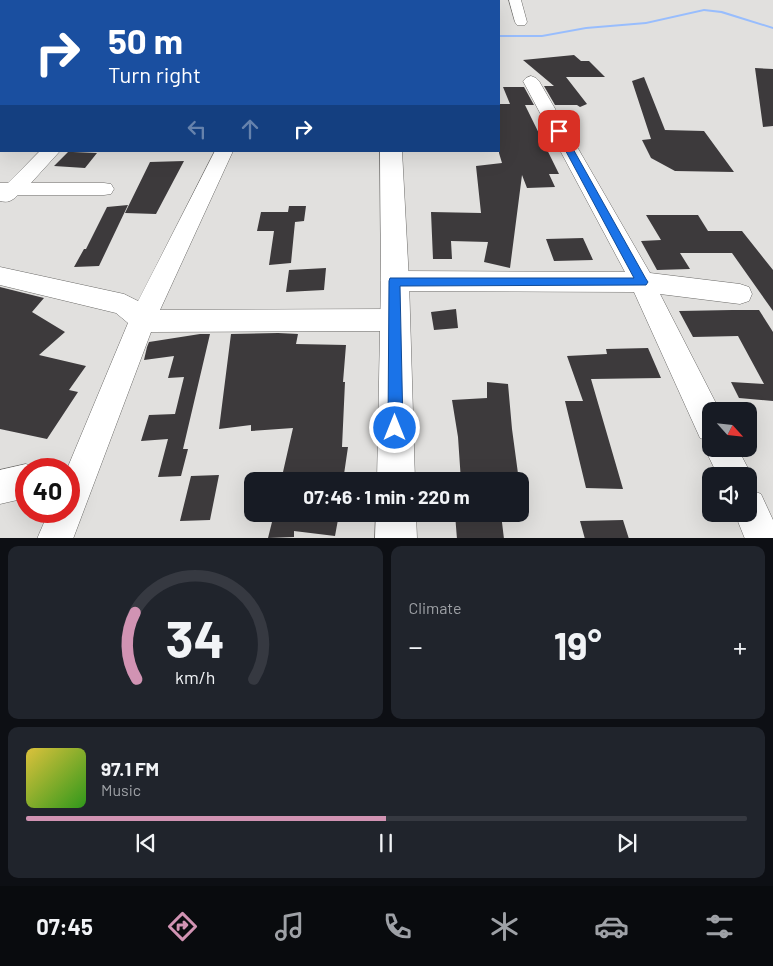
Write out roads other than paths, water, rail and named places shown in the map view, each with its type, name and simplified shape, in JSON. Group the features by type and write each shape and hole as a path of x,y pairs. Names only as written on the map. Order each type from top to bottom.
{"street":[{"path":"515,0 521,22"},
{"path":"531,81 642,282 702,408"},
{"path":"4,194 50,152"},
{"path":"80,464 144,321 148,307 224,152"},
{"path":"391,152 396,472"},
{"path":"4,194 104,189"},
{"path":"0,276 124,304 144,321 395,320"},
{"path":"394,281 642,282 740,294"},
{"path":"0,488 15,484"},
{"path":"396,522 396,538"},
{"path":"55,538 61,523"}],"waterway":[{"path":"500,36 542,36 586,28 646,23 704,10 721,12 773,28"}]}
